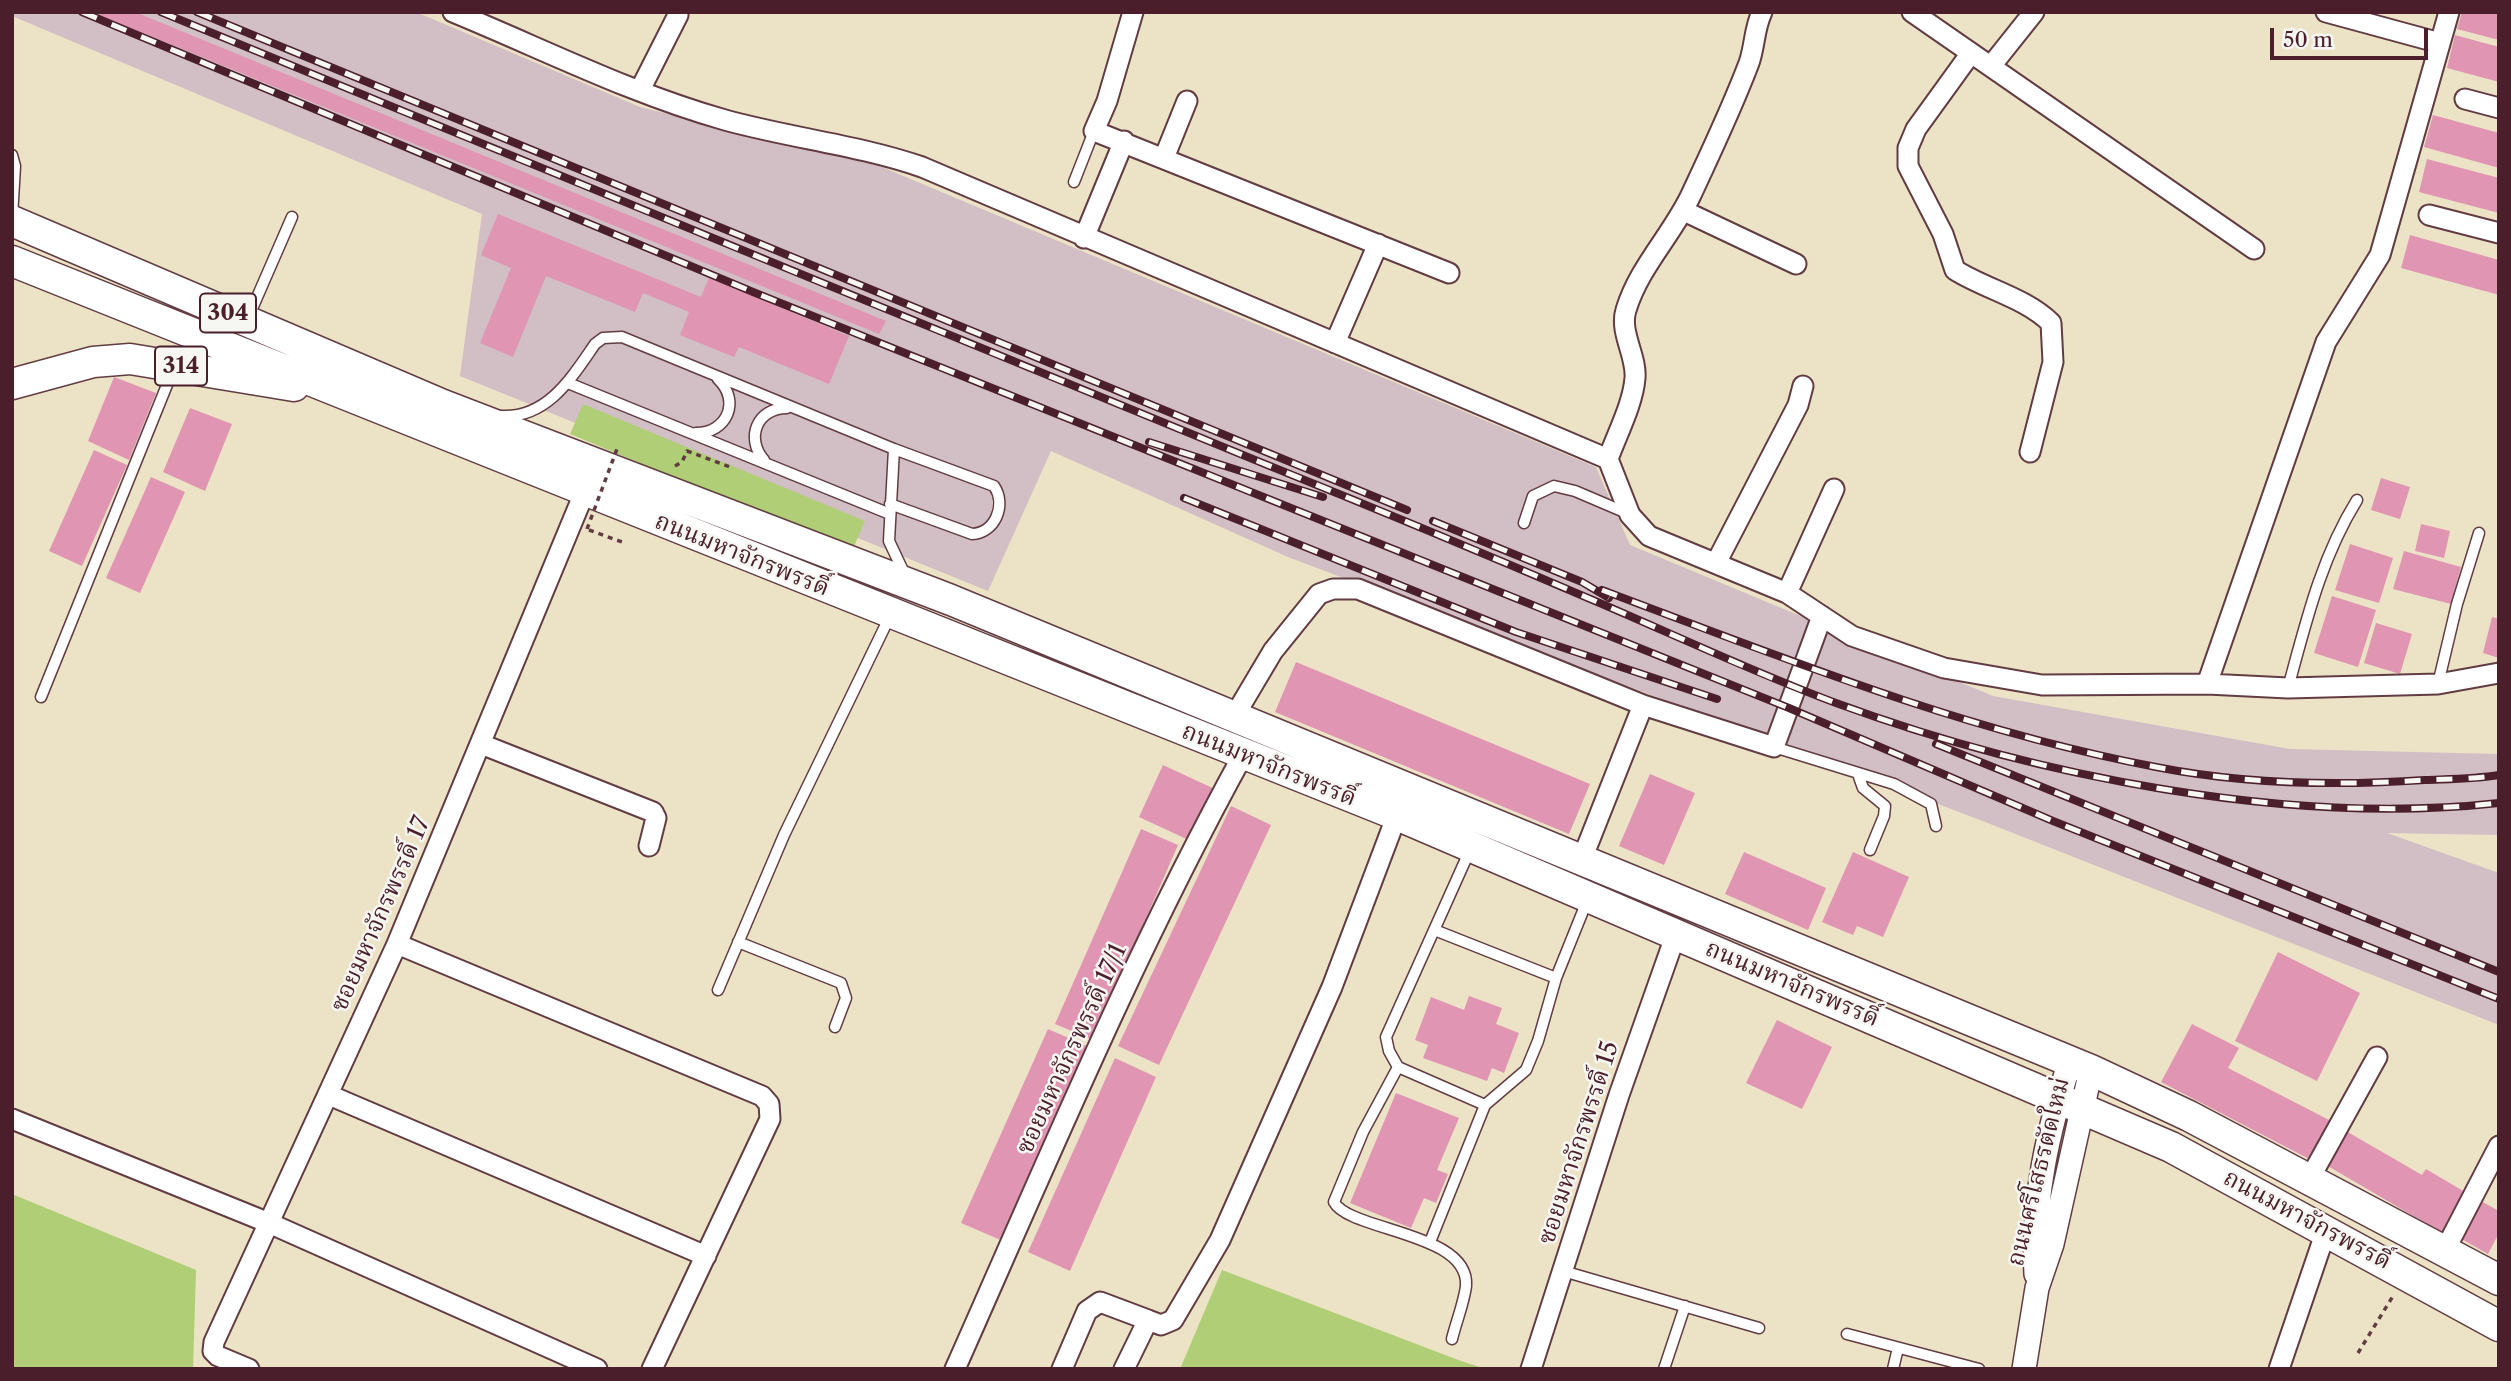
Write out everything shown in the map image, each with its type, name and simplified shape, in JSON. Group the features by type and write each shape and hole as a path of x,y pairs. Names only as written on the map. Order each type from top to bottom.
{"main road":[{"name":"ถนนมหาจักรพรรดิ์","path":"12,219 246,321 584,491 1471,846 2171,1147 2499,1326"},
{"name":"ถนนมหาจักรพรรดิ์","path":"12,261 350,396 439,418 951,600 1235,715 2080,1065 2310,1178 2499,1280"},
{"name":"314","path":"12,384 93,362 130,359 350,396"}],"street":[{"path":"453,12 640,90 726,120 882,153 922,167 1608,459"},
{"path":"1133,12 1107,101 1094,131 1449,273"},
{"path":"1762,12 1754,29 1750,60 1684,211 1651,259 1625,313 1627,339 1635,365 1635,381 1608,459 1630,514 1649,536 1787,593 1852,636 1956,670 2042,685 2207,684 2288,688 2438,684 2499,673"},
{"path":"1912,12 2254,249"},
{"path":"1991,66 2034,12"},
{"path":"2326,12 2440,43"},
{"path":"2207,684 2326,342 2380,255 2449,12"},
{"path":"640,90 678,15"},
{"path":"1971,53 1916,129 1908,148 1908,166 1943,234 1955,270 1981,286 2040,312 2051,323 2053,362 2030,452"},
{"path":"2465,99 2499,108"},
{"path":"1164,158 1187,101"},
{"path":"1084,238 1124,141"},
{"path":"1684,211 1796,264"},
{"path":"2429,215 2499,233"},
{"path":"1335,344 1378,244"},
{"path":"1716,563 1798,405 1803,386"},
{"path":"1787,593 1835,489"},
{"name":"ซอยมหาจักรพรรดิ์ 17","path":"249,1369 218,1356 214,1351 214,1342 397,944 584,491"},
{"path":"1235,715 1273,651 1319,594 1346,588 1358,589 1643,705 1774,747 1822,616"},
{"path":"1582,859 1643,705"},
{"path":"481,744 653,812 656,818 649,846"},
{"name":"ซอยมหาจักรพรรดิ์ 17/1","path":"955,1369 1153,929 1195,843 1243,755"},
{"path":"1062,1369 1087,1311 1093,1304 1100,1302 1161,1325 1173,1320 1220,1240 1332,986 1397,816"},
{"name":"ซอยมหาจักรพรรดิ์ 15","path":"1531,1369 1619,1095 1676,934"},
{"path":"397,944 762,1096 769,1104 770,1119 652,1369"},
{"path":"2310,1178 2377,1057"},
{"name":"ถนนศรีโสธรตัดใหม่","path":"2024,1369 2037,1288 2034,1243 2040,1175 2070,1103 2080,1065"},
{"path":"329,1095 706,1255"},
{"path":"12,1119 269,1223 597,1369"},
{"path":"2445,1250 2499,1146"},
{"path":"2279,1369 2326,1231"},
{"path":"1124,1369 1148,1320"}],"lane":[{"path":"1074,182 1094,131"},
{"path":"12,155 16,166 12,219"},
{"path":"246,321 292,217"},
{"path":"439,418 513,416 535,410 555,397 568,383 595,344 612,336 622,337 791,409 994,486 1000,495 1000,504 991,528 984,533 972,534 890,509 771,465 568,383"},
{"path":"41,697 175,365"},
{"path":"689,431 698,433 715,429 727,416 729,397 726,388 711,376"},
{"path":"771,465 755,445 756,426 767,412 791,409"},
{"path":"894,449 889,541 905,575 951,600"},
{"path":"1524,523 1533,496 1554,486 1575,491 1630,514"},
{"path":"2288,688 2318,579 2337,532 2357,500"},
{"path":"2438,684 2457,604 2479,533"},
{"path":"718,989 784,835 890,615"},
{"path":"1774,747 1894,784 1931,804 1936,826"},
{"path":"1858,774 1863,788 1885,806 1884,816 1870,850"},
{"path":"1471,846 1437,931 1387,1037 1389,1051 1398,1067 1485,1105"},
{"path":"1430,1242 1485,1105 1526,1070 1538,1041 1556,978 1589,897"},
{"path":"1437,931 1556,978"},
{"path":"738,942 841,983 846,998 835,1027"},
{"path":"1398,1067 1363,1132 1334,1202 1336,1206 1358,1218 1430,1242 1457,1265 1466,1284 1452,1339"},
{"path":"1563,1271 1759,1328"},
{"path":"1664,1369 1685,1306"},
{"path":"1846,1334 1979,1369"},
{"path":"1893,1369 1898,1348"}],"path":[{"path":"617,449 587,529 622,542"},
{"path":"663,467 674,467 682,462 687,451 730,467"},
{"path":"2358,1353 2407,1274"}],"shaded area":[{"path":"12,12 416,12 640,107 882,167 1596,467 1630,545 1993,696 2290,749 2499,754 2499,835 2387,833 2499,873 2499,1025 1980,820 1288,557 1051,451 988,591 460,376 482,214 12,16"}],"green space":[{"path":"583,404 865,521 852,551 570,434"},
{"path":"12,1194 196,1270 193,1369 12,1369"},
{"path":"1222,1270 1461,1361 1486,1369 1180,1369"}],"building":[{"path":"92,12 135,12 886,321 879,334"},
{"path":"2462,12 2499,12 2499,40 2457,29"},
{"path":"2455,35 2499,47 2499,82 2447,68"},
{"path":"2433,115 2499,133 2499,168 2424,147"},
{"path":"2427,159 2499,178 2499,213 2419,192"},
{"path":"498,214 701,297 709,278 849,336 829,384 739,347 734,357 680,335 689,312 643,293 635,312 546,276 513,357 480,343 511,268 481,255"},
{"path":"2410,235 2499,260 2499,295 2401,268"},
{"path":"114,377 156,393 129,460 88,441"},
{"path":"190,408 232,424 205,491 163,472"},
{"path":"94,450 127,465 82,566 49,551"},
{"path":"151,477 185,492 140,593 106,578"},
{"path":"2381,478 2410,487 2400,519 2371,510"},
{"path":"2421,524 2450,531 2444,558 2415,551"},
{"path":"2350,544 2393,558 2379,603 2335,590"},
{"path":"2404,551 2461,567 2451,604 2393,589"},
{"path":"2332,596 2376,610 2358,667 2314,653"},
{"path":"2492,617 2499,619 2499,658 2483,653"},
{"path":"2376,623 2412,634 2400,674 2364,663"},
{"path":"1296,662 1590,784 1569,834 1275,712"},
{"path":"1163,765 1219,791 1195,843 1139,817"},
{"path":"1650,774 1695,793 1664,865 1619,846"},
{"path":"1231,806 1271,825 1159,1065 1118,1046"},
{"path":"1141,829 1178,845 1093,1040 1055,1024"},
{"path":"1744,852 1826,888 1808,930 1725,894"},
{"path":"1853,852 1909,877 1883,937 1857,926 1853,935 1822,922"},
{"path":"2278,952 2360,993 2317,1081 2235,1041"},
{"path":"1469,996 1502,1008 1496,1024 1519,1033 1504,1073 1492,1068 1487,1081 1423,1058 1428,1045 1415,1040 1431,997 1464,1010"},
{"path":"1777,1020 1832,1047 1802,1109 1746,1083"},
{"path":"2192,1024 2239,1048 2228,1068 2335,1123 2315,1162 2161,1082"},
{"path":"1048,1029 1089,1047 1003,1241 961,1223"},
{"path":"1115,1058 1156,1077 1070,1271 1028,1252"},
{"path":"1396,1093 1459,1118 1437,1170 1448,1174 1436,1203 1424,1198 1411,1228 1350,1203"},
{"path":"2346,1131 2422,1175 2426,1169 2470,1195 2446,1235 2326,1165"},
{"path":"2479,1200 2499,1211 2499,1233 2488,1254 2458,1237"}],"railway":[{"path":"82,12 753,292 1789,708 2053,821 2499,999"},
{"path":"161,12 1428,530 1836,703 1994,753 2077,773 2163,789 2249,801 2334,807 2418,808 2499,803"},
{"path":"197,12 1407,510"},
{"path":"1149,442 1323,497"},
{"path":"1184,498 1516,632 1717,699"},
{"path":"1433,521 1582,582 1609,598"},
{"path":"1602,590 1806,666 1944,713 2014,734 2156,767 2222,777 2324,783 2499,775"},
{"path":"1936,744 2499,972"}]}
